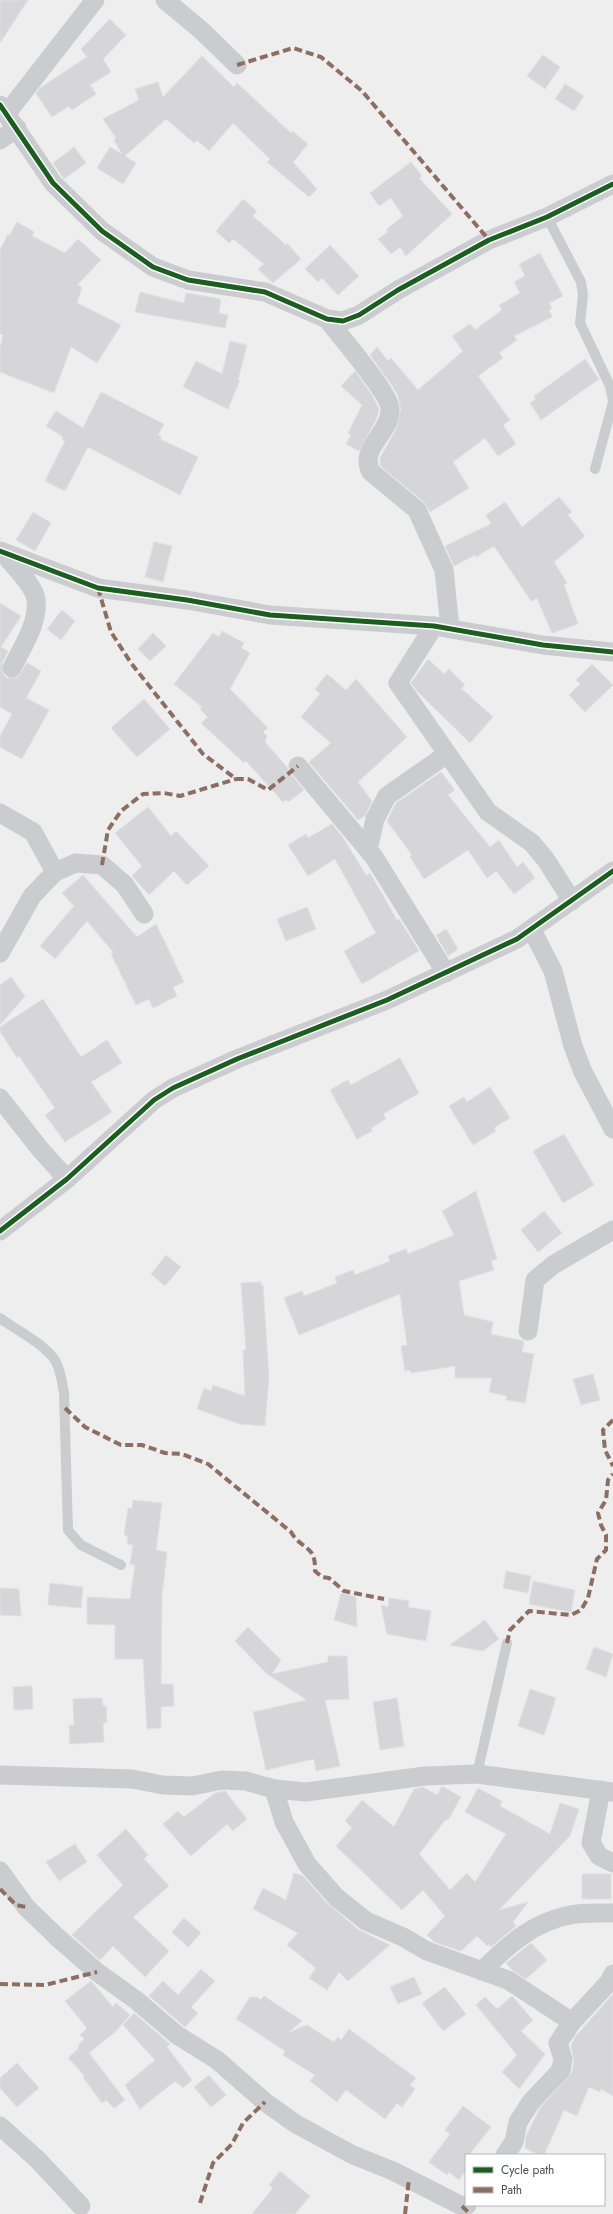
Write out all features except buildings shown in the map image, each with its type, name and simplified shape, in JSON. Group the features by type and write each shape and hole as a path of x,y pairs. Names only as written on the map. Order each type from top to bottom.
{"street":[{"path":"0,140 8,116 95,0"},
{"path":"165,0 202,31 237,65"},
{"path":"8,116 53,183 102,231 153,267 188,280 265,292 326,319 343,321 359,315 398,290 489,240 547,217 613,184"},
{"path":"326,319 387,398 390,415 368,455 367,465 370,472 417,510 444,570 442,627 398,683 488,812 532,843 546,860 572,901"},
{"path":"1,552 98,588 187,600 270,615 442,627 543,645 613,652"},
{"path":"1,552 25,579 36,598 34,621 12,668"},
{"path":"368,850 375,819 387,796 447,754"},
{"path":"298,766 368,850 446,973"},
{"path":"0,813 33,832 55,872"},
{"path":"0,953 32,896 55,872 76,862 102,865 125,885 144,914"},
{"path":"0,1231 67,1180 154,1100 173,1088 237,1059 387,1000 516,939 532,930 613,871"},
{"path":"532,930 553,971 573,1046 583,1072 613,1129"},
{"path":"0,1098 40,1149 67,1180"},
{"path":"528,1331 535,1280 553,1265 613,1230"},
{"path":"0,1775 132,1779 163,1785 192,1786 222,1780 246,1782 274,1789 306,1792 425,1776 477,1774 607,1791 591,1844 600,1856 613,1863"},
{"path":"274,1789 284,1822 306,1864 336,1897 366,1921 403,1937 427,1951 508,1980 572,2022"},
{"path":"0,1872 26,1907 97,1972 136,2000 177,2035 217,2060 271,2106 296,2124 353,2155 393,2171 462,2206 465,2205"},
{"path":"482,1971 509,1944 533,1928 570,1915 613,1912"},
{"path":"506,2154 514,2142 518,2122 524,2112 560,2070 563,2059 558,2043 572,2022 609,1982 613,1974"},
{"path":"0,2126 37,2159 81,2206"}],"lane":[{"path":"547,217 581,282 583,295 580,323 610,386 613,402 595,469"},
{"path":"0,1318 48,1351 56,1362 61,1376 64,1393 68,1530 81,1545 121,1565"},
{"path":"477,1774 507,1643"}],"marked path":[{"path":"237,65 293,48 321,57 362,91 489,240"},
{"path":"98,588 111,632 131,663 203,754 236,779 248,779 268,790 298,766"},
{"path":"102,865 108,830 121,811 143,794 164,793 180,796 236,779"},
{"path":"65,1408 85,1427 121,1445 142,1445 165,1453 182,1454 208,1464 291,1532 295,1538 308,1548 315,1562 315,1571 322,1577 329,1578 344,1591 384,1599"},
{"path":"613,1420 603,1430 605,1450 613,1466"},
{"path":"507,1643 510,1630 529,1611 571,1615 581,1610 588,1598 597,1559 606,1550 606,1535 601,1525 598,1513 606,1500 608,1480 613,1474"},
{"path":"0,1889 16,1905 26,1907"},
{"path":"0,1984 45,1985 97,1972"},
{"path":"200,2203 213,2163 232,2144 243,2123 265,2102"},
{"path":"405,2214 409,2179"},
{"path":"462,2206 470,2214"}],"cycle path":[{"path":"0,105 53,183 102,231 153,267 188,280 265,292 327,319 343,321 359,315 398,290 489,240 547,217 613,184"},
{"path":"0,551 98,588 187,600 270,615 434,626 543,645 613,652"},
{"path":"0,1231 67,1179 154,1100 173,1088 237,1059 387,1000 517,939 613,871"}]}
